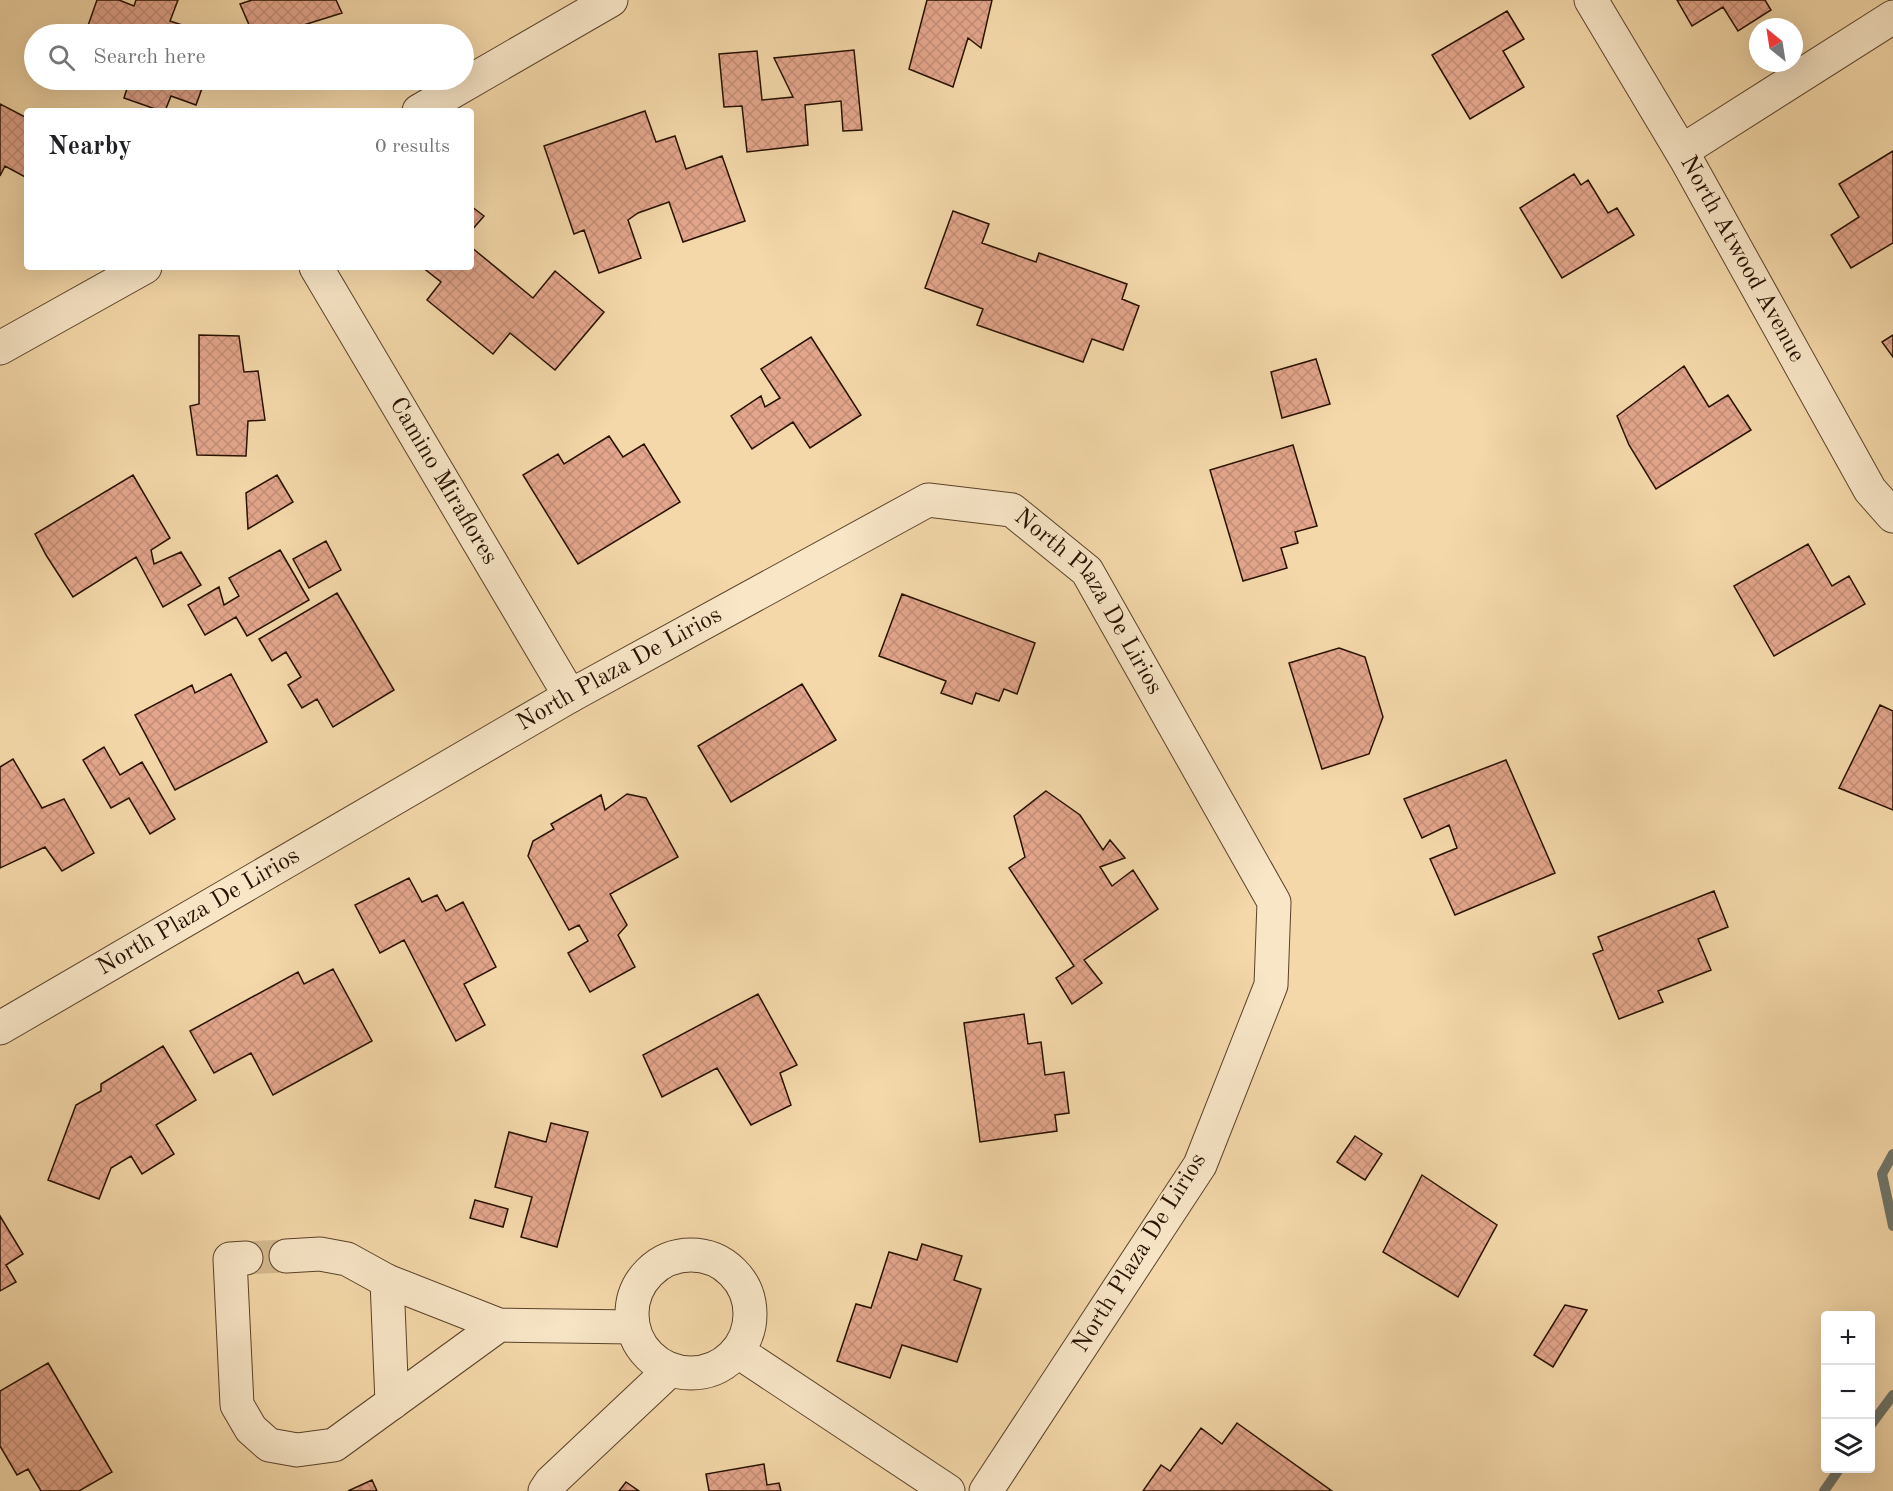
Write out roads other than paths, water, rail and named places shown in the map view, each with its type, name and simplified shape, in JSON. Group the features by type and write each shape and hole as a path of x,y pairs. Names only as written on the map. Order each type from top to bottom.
{"street":[{"path":"474,79 611,0"},
{"name":"North Atwood Avenue","path":"1591,0 1682,151 1870,490 1893,516"},
{"path":"1682,151 1893,17"},
{"path":"424,108 455,90"},
{"path":"0,348 140,270"},
{"name":"Camino Miraflores","path":"318,270 570,696"},
{"name":"North Plaza De Lirios","path":"0,1028 570,696 927,500 1012,510 1087,571 1274,902 1271,985 1200,1165 986,1491"},
{"path":"286,1256 320,1254 347,1259 387,1281 499,1325 633,1327"},
{"path":"684,1255 704,1256 722,1264 737,1277 747,1294 750,1314 747,1334 737,1351 724,1364 707,1371 688,1374 670,1370 653,1361 640,1346 633,1327 632,1308 637,1289 649,1272 665,1261 684,1255"},
{"path":"246,1258 230,1259 237,1405 251,1429 269,1445 297,1450 334,1445 499,1325"},
{"path":"387,1281 392,1403"},
{"path":"737,1351 948,1491"},
{"path":"545,1491 551,1482 670,1370"}],"waterway":[{"path":"1893,1154 1882,1174 1893,1226"},
{"path":"1875,1419 1893,1395"},
{"path":"1824,1491 1837,1473"}],"tunnel":[{"path":"246,1258 286,1256"}]}
